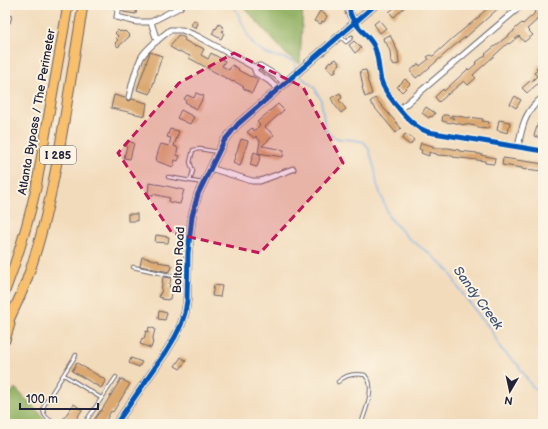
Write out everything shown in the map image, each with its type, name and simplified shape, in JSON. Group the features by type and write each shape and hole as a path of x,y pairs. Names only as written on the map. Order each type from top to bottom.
{"highway":[{"name":"Atlanta Bypass / The Perimeter","path":"5,291 30,217 68,5"},
{"name":"I 285","path":"5,329 18,302 44,221 59,147 83,5"},
{"path":"5,340 18,302"}],"street":[{"path":"119,5 117,17 137,22 151,22 182,5"},
{"path":"350,5 349,12 355,23 374,46 378,57 380,78 387,93 414,124 428,132 543,151"},
{"name":"Bolton Road","path":"116,424 166,352 181,325 187,301 188,253 192,216 198,194 224,141 238,124 375,5"},
{"path":"400,109 522,5"},
{"path":"151,22 157,41"},
{"path":"129,97 142,57 170,30 182,30 197,36 254,67 260,66 271,72 285,83"},
{"path":"254,67 256,73 278,89"},
{"path":"266,79 271,72"},
{"path":"518,147 523,123 532,107 543,97"},
{"path":"210,168 252,181 260,181 293,169"}],"lane":[{"path":"340,36 346,42 352,37"},
{"path":"190,181 193,171 190,162 194,150 200,149 219,152"},
{"path":"168,177 203,183"},
{"path":"133,267 187,279"},
{"path":"56,424 44,415 44,405 76,356"},
{"path":"338,382 342,378 360,374 365,375 369,381 369,398 361,424"},
{"path":"64,375 101,398"},
{"path":"84,424 116,377"}],"highlighted area":[{"path":"234,53 303,87 343,163 260,253 172,233 118,153 179,83"}],"green space":[{"path":"242,5 303,5 300,64 286,54"},
{"path":"15,388 50,424 5,424 5,402"}],"building":[{"path":"124,5 137,5 136,14 123,12"},
{"path":"398,5 407,5 394,17 389,12"},
{"path":"487,5 502,5 465,38 416,78 410,71 417,65 419,64 420,66 429,59 427,57 430,55 433,56 480,16 489,7"},
{"path":"540,5 543,5 543,12 527,29 533,35 524,42 519,36 509,44 508,43 473,75 476,78 468,85 464,81 439,102 435,97 443,89 444,91 486,55 485,54 522,23 523,24 534,14"},
{"path":"320,11 327,16 321,24 314,21"},
{"path":"5,14 12,16 10,23 5,22"},
{"path":"194,20 198,23 196,28 191,25"},
{"path":"379,20 386,28 380,33 374,24"},
{"path":"219,24 224,28 222,32 224,33 221,39 212,34"},
{"path":"118,30 120,32 125,31 130,36 118,47 115,43 118,40 116,38 118,36 115,33"},
{"path":"178,35 185,38 184,40 195,46 196,45 204,49 201,55 208,59 211,53 225,61 222,66 229,70 232,65 239,69 238,70 258,80 252,93 234,81 233,82 189,58 190,56 170,47"},
{"path":"390,35 398,52 399,64 393,65 393,62 391,62 390,51 386,42 384,42 383,38"},
{"path":"354,41 361,48 355,53 349,45"},
{"path":"150,52 162,56 150,94 137,90"},
{"path":"336,59 340,64 335,69 336,71 333,74 326,66 330,61 331,62"},
{"path":"540,64 543,68 543,79 527,93 522,88 537,76 534,73 538,70 536,68"},
{"path":"366,70 367,79 372,94 365,97 360,71"},
{"path":"405,79 410,84 402,92 397,87"},
{"path":"196,93 204,96 197,109 188,105 189,104 185,102 186,100 184,99 187,95 194,98"},
{"path":"340,93 342,98 339,100 346,109 341,113 331,98"},
{"path":"114,95 125,98 128,101 132,99 147,103 145,116 111,108"},
{"path":"515,96 521,100 516,108 510,104"},
{"path":"375,98 401,128 396,133 370,102"},
{"path":"278,104 284,110 265,127 274,135 262,146 284,150 283,157 258,153 260,141 256,136 254,138 247,132 252,128 254,131 260,125 257,122"},
{"path":"426,107 435,113 432,117 430,116 429,118 422,113"},
{"path":"181,110 194,117 190,124 177,118"},
{"path":"443,115 447,115 454,119 451,115 483,119 482,121 489,122 488,129 442,121"},
{"path":"499,120 510,122 508,133 497,130"},
{"path":"538,123 543,125 541,138 534,136"},
{"path":"170,129 179,131 174,146 178,149 176,155 180,156 178,161 175,160 173,167 156,161 161,144 169,146 171,138 167,137"},
{"path":"405,134 414,140 410,145 402,139"},
{"path":"241,139 248,141 240,166 233,163"},
{"path":"128,141 134,143 130,159 124,158"},
{"path":"421,143 433,146 432,148 448,148 495,158 494,164 485,163 485,161 437,155 429,152 429,156 421,153 422,150 419,149"},
{"path":"254,152 261,155 257,167 250,165"},
{"path":"503,158 543,164 542,171 526,170 502,165"},
{"path":"149,183 184,190 180,204 169,202 170,198 153,194 148,195"},
{"path":"128,214 137,214 137,221 128,221"},
{"path":"156,235 169,237 168,243 155,242"},
{"path":"142,257 170,264 170,266 172,266 171,270 169,270 169,272 140,266"},
{"path":"163,277 171,278 169,287 178,288 177,293 171,292 170,299 168,300 159,297"},
{"path":"214,285 222,286 220,297 212,296"},
{"path":"159,311 167,313 165,320 158,319"},
{"path":"149,327 155,329 151,348 140,344 142,338 144,339 146,331 148,332"},
{"path":"181,357 186,361 180,369 175,366"},
{"path":"131,358 142,362 139,367 129,363"},
{"path":"77,363 106,380 101,388 72,371"},
{"path":"121,379 130,384 113,412 111,411 104,424 91,424 101,411"},
{"path":"74,404 82,410 73,424 70,424 63,419"}],"waterway":[{"name":"Sandy Creek","path":"234,5 249,38 255,46 267,54 290,60 294,63 296,70"},
{"name":"Sandy Creek","path":"299,75 314,87 321,100 327,132 333,137 364,142 369,149 377,184 389,217 408,238 433,256 450,272 457,286 490,328 501,349 518,365 531,385 543,396"}],"cycle path":[{"path":"350,5 351,16 354,22 374,46 377,54 381,80 386,91 400,110 417,127 428,132 543,151"},
{"path":"116,424 166,352 181,325 187,301 188,253 192,216 198,194 224,141 238,124 375,5"}]}
